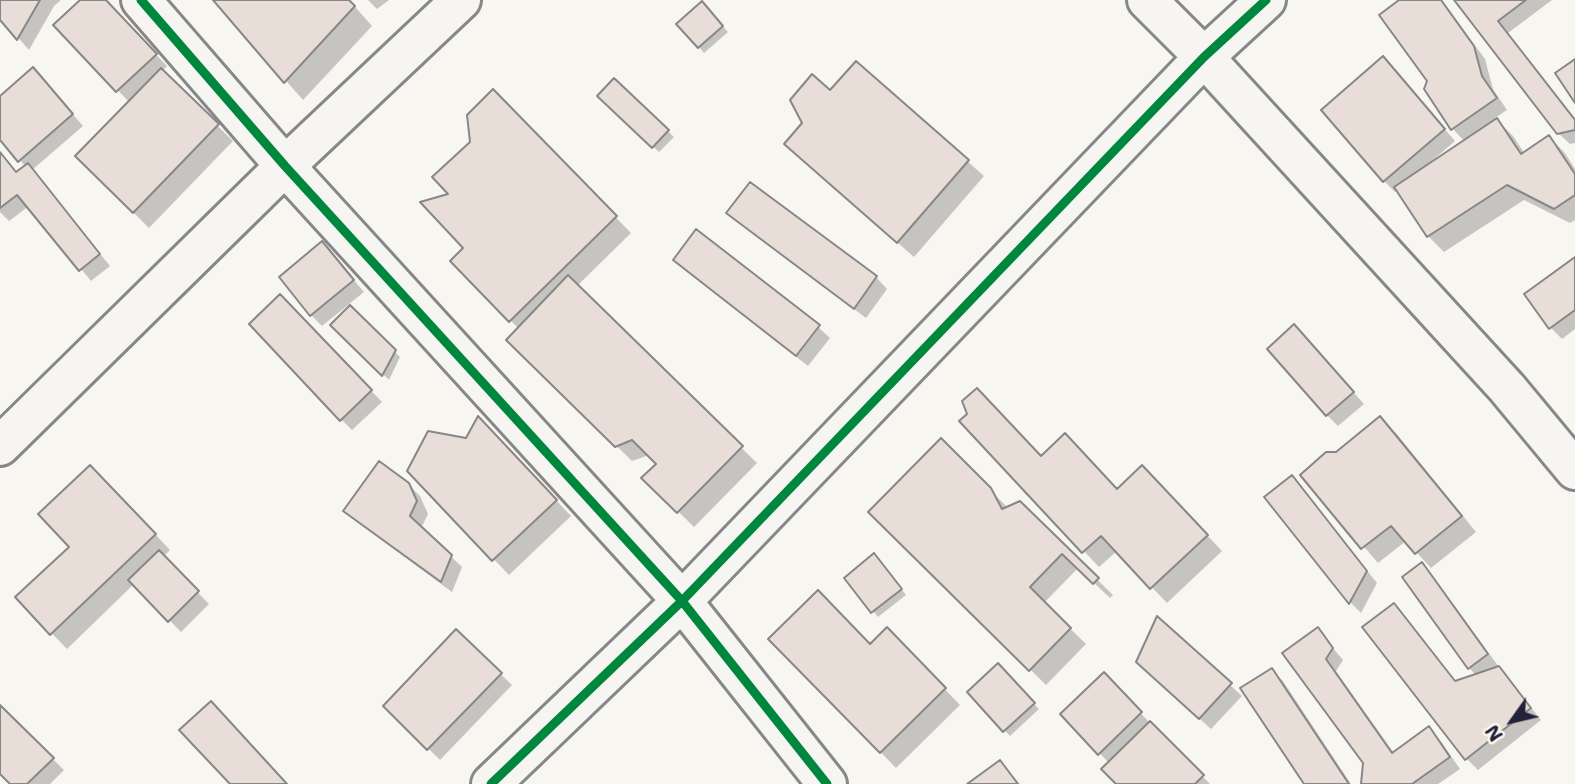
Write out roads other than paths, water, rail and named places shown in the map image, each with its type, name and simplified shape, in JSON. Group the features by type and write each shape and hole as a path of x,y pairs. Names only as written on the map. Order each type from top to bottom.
{"street":[{"path":"141,0 285,166 682,601 827,784"},
{"path":"0,446 285,166 461,0"},
{"path":"1147,0 1204,57 1507,388 1575,470"},
{"path":"491,784 682,601 1204,57 1266,0"}]}
